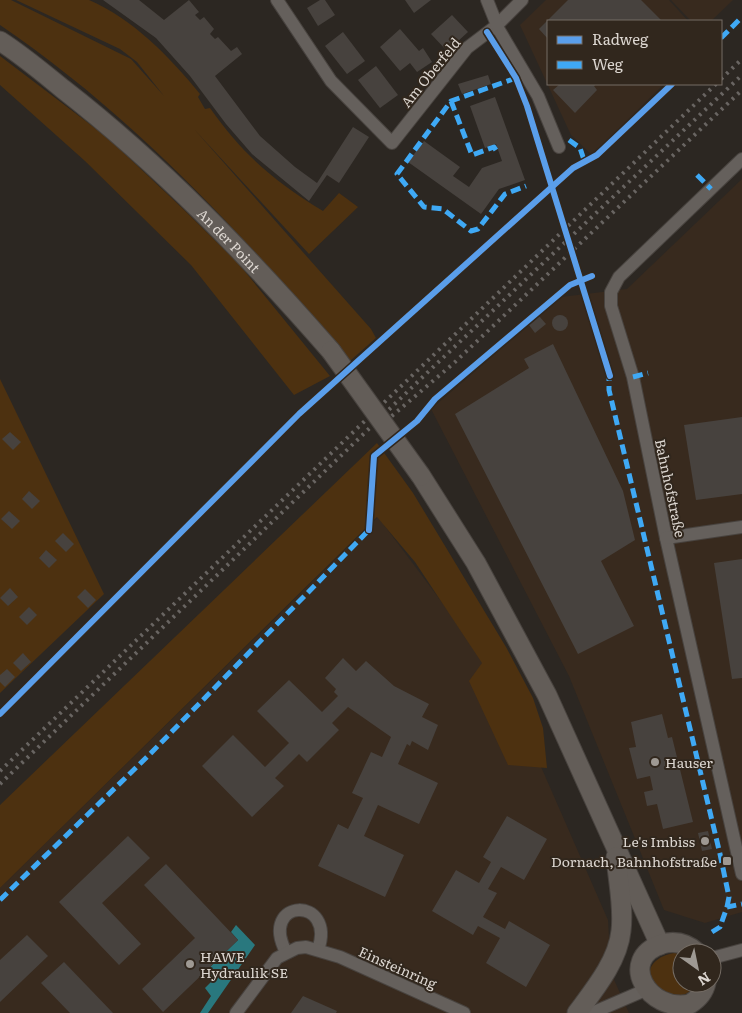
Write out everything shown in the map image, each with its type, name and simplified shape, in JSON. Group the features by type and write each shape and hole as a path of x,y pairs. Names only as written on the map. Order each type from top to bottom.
{"street":[{"name":"Am Oberfeld","path":"277,0 331,81 392,143 467,48 496,26 522,0"},
{"path":"487,0 496,26 538,96 559,147"},
{"name":"An der Point","path":"0,40 92,111 198,207 251,261 331,351 421,476 476,563 547,695 660,945"},
{"name":"Bahnhofstraße","path":"742,159 619,277 611,292 611,306 633,377 666,538 742,874"},
{"path":"666,538 742,527"},
{"path":"577,1013 610,964 621,934 622,916 615,844"},
{"path":"236,1013 267,969 286,952 279,936 280,925 286,915 300,910 313,914 320,922 322,934 318,950"},
{"path":"680,943 660,945 652,950 642,964 640,982 643,991 654,1004 662,1008 688,1010 702,993"},
{"name":"Einsteinring","path":"286,952 296,948 318,950 340,957 464,1013"},
{"path":"722,955 742,950"},
{"path":"592,1013 643,991"}],"shaded area":[{"path":"0,0 11,0 131,59 164,96 137,62 120,49 16,0 89,0 105,8 136,28 150,40 200,94 198,97 205,109 210,108 248,154 289,189 323,211 339,193 358,207 309,254 194,129 371,329 376,338 350,361 229,224 186,181 97,98 0,25"},
{"path":"546,0 669,0 687,20 547,20 547,83 520,25"},
{"path":"671,0 733,0 712,20 690,20"},
{"path":"0,56 108,138 181,207 238,263 330,376 294,395 191,265 85,161 0,85"},
{"path":"548,85 663,85 592,155 571,135"},
{"path":"742,179 742,912 705,923 664,910 569,676 431,409 561,297 627,289"},
{"path":"0,379 104,594 0,693"},
{"path":"377,443 413,493 506,647 533,698 543,728 547,768 508,765 469,681 482,663 415,562 377,517 0,888 0,805"},
{"path":"378,517 507,689 608,920 611,973 629,1013 0,1013 0,888"},
{"path":"672,954 672,993 687,993 677,996 661,995 653,984 650,972 651,967 657,960"}],"water":[{"path":"236,925 255,945 208,1013 200,1013 211,996 205,988 213,980 205,972 238,940 231,932"}],"building":[{"path":"103,0 139,0 164,20 189,0 199,12 195,15 200,20 204,17 214,29 210,34 215,39 218,37 231,51 237,47 242,54 215,76 260,136 295,167 317,183 353,127 369,137 339,183 327,175 309,201 252,154 226,124 190,76 156,38"},
{"path":"320,0 325,0 335,15 318,26 307,8"},
{"path":"405,0 431,0 414,13"},
{"path":"568,0 641,0 661,20 548,20"},
{"path":"452,15 468,32 447,51 431,34"},
{"path":"547,21 547,38 539,29"},
{"path":"400,29 419,51 423,48 432,62 417,72 410,63 400,71 380,47"},
{"path":"343,32 365,61 347,74 325,46"},
{"path":"376,66 398,95 380,108 358,80"},
{"path":"488,75 491,84 462,94 458,84"},
{"path":"559,85 596,85 594,86 597,90 575,113 553,90"},
{"path":"495,97 525,180 499,189 481,214 408,162 424,141 460,167 453,176 469,187 482,168 502,161 496,144 485,148 470,106"},
{"path":"557,315 563,315 568,320 566,329 557,331 552,326 552,320"},
{"path":"539,316 546,324 535,333 529,325"},
{"path":"553,344 623,491 635,540 601,561 634,626 578,654 455,414 529,368 524,359"},
{"path":"742,417 742,494 696,500 684,425"},
{"path":"10,432 21,442 13,450 2,439"},
{"path":"29,491 40,501 32,509 22,499"},
{"path":"9,511 20,521 12,529 1,519"},
{"path":"63,533 74,544 66,552 55,541"},
{"path":"46,550 57,560 49,568 39,558"},
{"path":"742,559 742,678 732,679 714,563"},
{"path":"10,588 18,597 8,606 0,598"},
{"path":"85,589 96,600 88,608 77,597"},
{"path":"29,607 37,615 27,625 19,617"},
{"path":"23,653 31,662 21,671 13,663"},
{"path":"343,658 356,671 366,661 394,686 429,704 422,717 438,725 428,750 412,741 410,746 407,744 398,764 438,783 419,824 378,805 364,836 404,855 385,897 318,866 338,824 348,829 363,798 352,793 371,752 382,757 391,737 348,707 332,723 339,730 307,762 299,754 275,778 284,786 252,817 202,766 233,735 265,767 289,743 257,711 289,680 322,712 338,696 334,692 336,689 325,678"},
{"path":"7,669 15,677 5,687 0,682 0,675"},
{"name":"Hauser","path":"662,714 668,738 672,737 693,822 663,829 657,804 647,806 644,792 653,790 650,776 637,779 629,748 636,747 631,722"},
{"path":"507,816 547,839 524,880 501,867 488,889 497,893 483,917 505,929 509,921 550,945 526,987 486,963 500,938 478,926 473,935 432,911 456,870 479,883 491,862 483,857"},
{"name":"Le's Imbiss","path":"708,831 712,849 702,851 698,833"},
{"path":"128,836 150,858 102,903 141,944 119,965 59,902"},
{"path":"166,864 238,940 163,1012 142,989 195,938 144,885"},
{"path":"27,935 48,956 0,1002 0,960"},
{"path":"64,962 113,1013 70,1013 41,983"},
{"path":"303,996 337,1011 336,1013 291,1013"}],"railway":[{"path":"722,78 742,59"},
{"path":"0,784 429,371 742,75"},
{"path":"0,771 715,85"},
{"path":"386,421 454,363 742,90"}],"marked path":[{"path":"722,37 742,17"},
{"path":"516,78 451,101 397,174 424,207 443,209 471,231 478,229 505,194 526,186"},
{"path":"451,101 472,155 494,147 497,152"},
{"path":"569,140 580,148 585,163"},
{"path":"697,175 711,189"},
{"path":"609,371 609,390 720,854 729,897 727,907"},
{"path":"633,377 648,373"},
{"path":"0,900 151,753 369,530 369,527"},
{"path":"712,932 720,927 727,907 742,904"}],"cycle path":[{"path":"487,32 516,78 527,106 610,376"},
{"path":"0,714 299,414 573,168 597,155 671,85"},
{"path":"369,530 374,456 417,421 435,399 570,285 592,276"}],"place":[{"name":"Hauser","path":"655,762"},
{"name":"Le's Imbiss","path":"705,841"},
{"name":"Dornach, Bahnhofstraße","path":"727,861"},
{"name":"HAWE Hydraulik SE","path":"190,964"}]}
